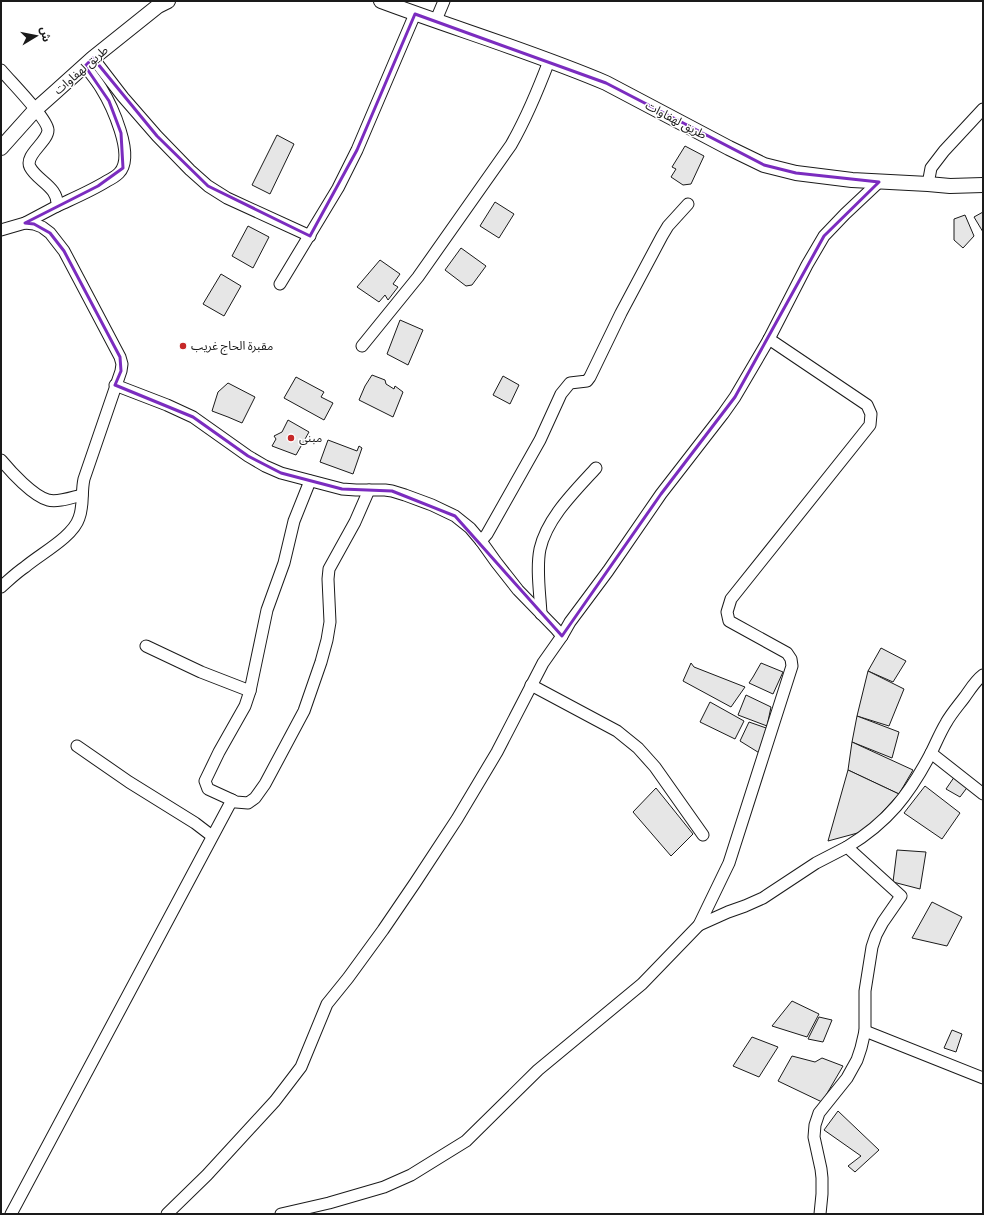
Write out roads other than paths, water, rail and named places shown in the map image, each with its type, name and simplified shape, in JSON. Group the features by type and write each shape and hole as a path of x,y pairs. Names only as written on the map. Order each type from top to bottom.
{"street":[{"name":"طريق لهفاوات","path":"381,1 606,83 764,165 796,173 852,180 950,186 983,185"},
{"path":"436,20 444,1"},
{"name":"طريق لهفاوات","path":"1,148 35,110 89,62 160,3"},
{"path":"280,284 338,188 354,157 415,14"},
{"path":"362,346 418,277 510,145 530,109 549,61"},
{"path":"89,62 123,97 157,136 208,186 227,198 310,236"},
{"path":"1,230 25,223 98,186 119,174 123,168 125,161 121,133 109,101 89,62"},
{"path":"1,70 43,119 48,130 46,136 30,160 30,166 55,194 58,200 57,206"},
{"path":"928,184 931,168 983,109"},
{"path":"167,1214 207,1175 275,1101 300,1067 327,1004 378,936 457,819 497,752 543,663 570,622 622,553 661,494 735,397 769,339 807,265 824,236 879,182"},
{"path":"481,541 487,534 540,440 561,394 570,383 587,381 590,377 621,313 662,236 668,226 688,204"},
{"path":"1,587 25,566 65,536 76,525 80,517 84,479 121,371 122,364 120,357 64,251 50,233 42,227 25,223"},
{"path":"281,1214 348,1198 384,1187 411,1175 466,1141 538,1070 642,984 699,925 729,863 792,666 791,660 787,653 729,621 727,612 731,598 870,426 871,414 867,405 769,339"},
{"path":"115,385 167,405 193,417 248,456 281,473 342,489 392,491 432,505 455,516 470,528 505,574 562,636"},
{"path":"1,460 17,478 40,497 49,501 56,501 82,495"},
{"path":"541,614 539,564 540,549 553,520 567,500 596,468"},
{"path":"310,481 294,521 284,563 267,610 250,692 235,726 219,752 205,782 208,789 236,802 248,803 255,798 304,710 327,640 330,622 329,569 355,522 369,490"},
{"path":"146,646 201,672 250,692"},
{"path":"699,925 763,898 816,863 847,847 875,828 900,804 916,780 952,713 972,686 983,675"},
{"path":"531,685 617,731 638,748 655,767 703,835"},
{"path":"77,746 129,782 195,823 212,836"},
{"path":"931,753 983,794"},
{"path":"11,1214 232,800"},
{"path":"820,1214 822,1178 814,1137 815,1125 824,1106 840,1087 852,1068 861,1048 864,1030 865,991 872,947 883,922 901,896 847,847"},
{"path":"864,1030 983,1078"}],"place":[{"name":"مقبرة الحاج غريب","path":"183,346"},
{"name":"مبنى","path":"291,438"}]}
